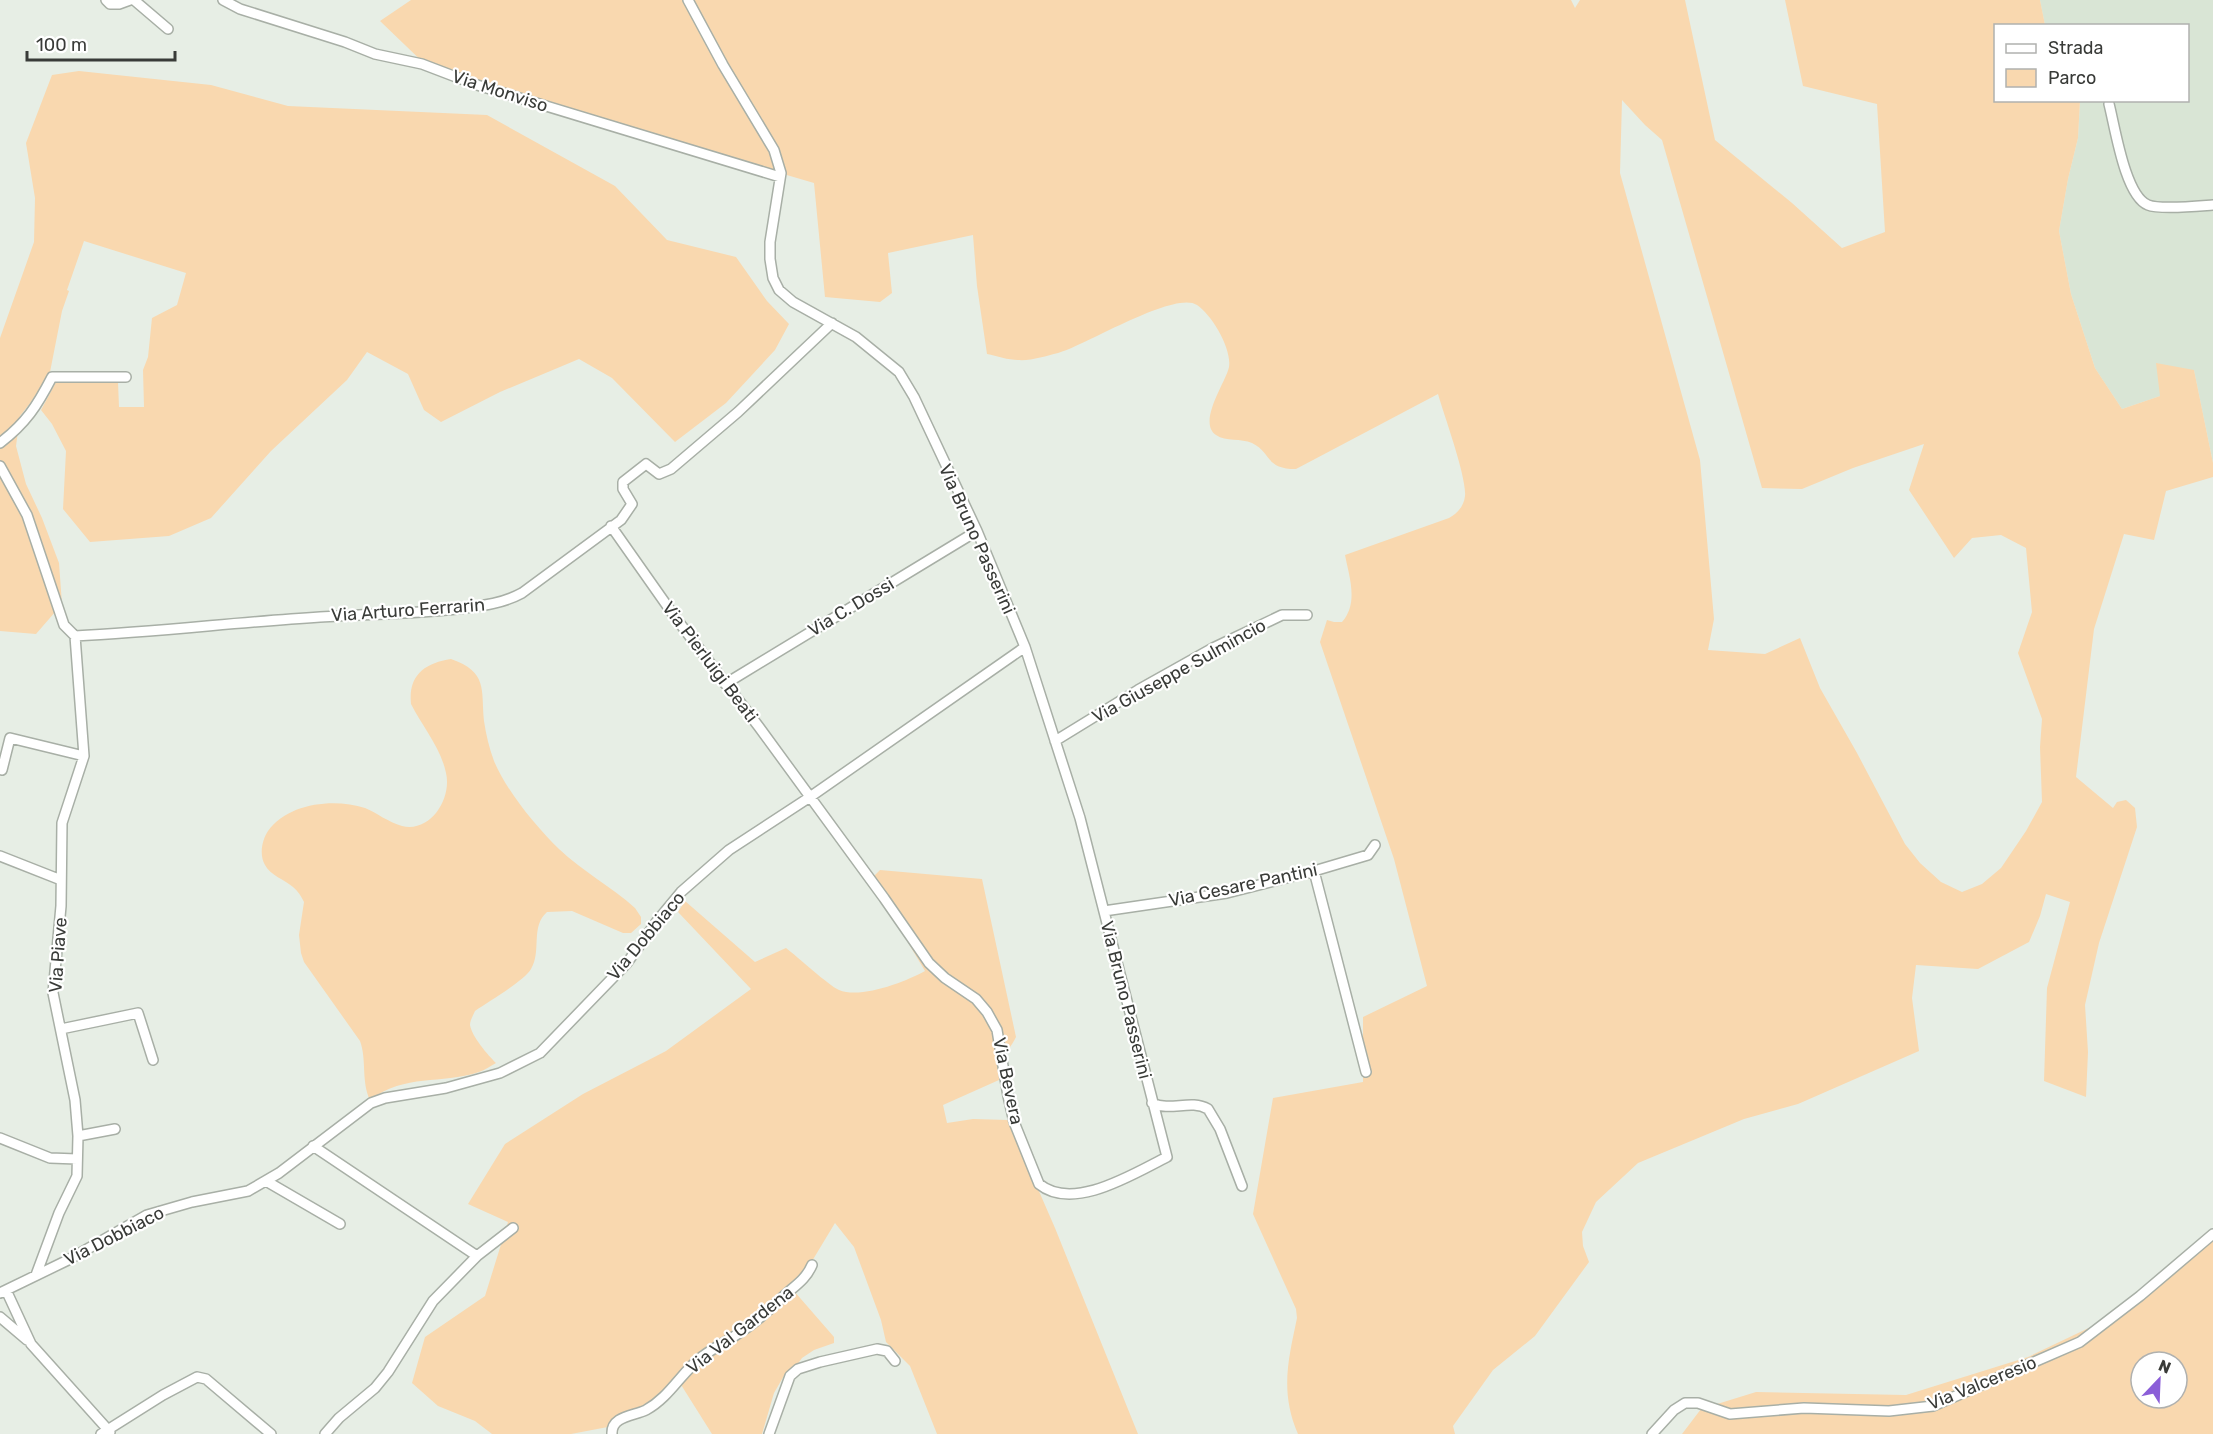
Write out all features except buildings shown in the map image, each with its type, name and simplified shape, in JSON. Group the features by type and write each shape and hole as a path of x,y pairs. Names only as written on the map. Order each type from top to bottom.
{"street":[{"path":"106,0 110,4 132,0 168,29"},
{"name":"Via Monviso","path":"223,0 240,9 345,42 375,54 422,64 477,85 780,177"},
{"name":"Via Bruno Passerini","path":"688,0 723,65 774,150 780,177 770,242 772,278 779,290 793,302 875,350 899,372 914,397 977,531 1024,647 1080,818 1167,1157"},
{"path":"2109,104 2130,183 2137,197 2147,205 2157,207 2213,205"},
{"name":"Via Arturo Ferrarin","path":"75,636 115,635 204,625 321,617 427,612 508,601 621,520 632,504 623,489 623,482 646,464 659,474 671,469 738,412 832,323"},
{"path":"0,443 12,434 37,406 52,377 126,377"},
{"path":"0,466 27,515 64,625 75,636"},
{"name":"Via Pierluigi Beati","path":"611,526 686,633 810,797"},
{"name":"Via C. Dossi","path":"725,684 977,531"},
{"name":"Via Giuseppe Sulmincio","path":"1055,741 1138,690 1213,648 1282,615 1306,615"},
{"name":"Via Piave","path":"36,1275 59,1213 77,1176 78,1136 75,1100 53,993 61,906 62,823 84,756 75,636"},
{"name":"Via Dobbiaco","path":"3,1292 147,1215 192,1202 248,1191 279,1173 371,1103 385,1098 446,1088 500,1073 540,1053 627,963 681,892 729,850 810,797 1024,647"},
{"path":"2,770 10,738 84,756"},
{"name":"Via Bevera","path":"810,797 929,963 945,978 976,999 987,1012 997,1030 1014,1122 1039,1184 1046,1190 1059,1194 1079,1194 1122,1179 1167,1157"},
{"name":"Via Cesare Pantini","path":"1104,911 1227,892 1314,871 1368,855 1375,845"},
{"path":"0,856 61,880"},
{"path":"1314,871 1366,1072"},
{"path":"61,1029 138,1013 153,1060"},
{"path":"1152,1103 1164,1108 1193,1104 1208,1109 1220,1129 1242,1186"},
{"path":"78,1136 115,1129"},
{"path":"0,1138 50,1158 77,1159"},
{"path":"313,1146 477,1256"},
{"path":"266,1180 340,1224"},
{"path":"325,1434 345,1412 375,1388 388,1372 433,1301 477,1256 513,1228"},
{"name":"Via Valceresio","path":"1652,1434 1674,1410 1685,1403 1698,1404 1730,1414 1803,1408 1889,1411 1933,1406 2080,1342 2140,1296 2213,1234"},
{"name":"Via Val Gardena","path":"612,1434 612,1427 617,1421 647,1409 672,1389 686,1371 703,1356 745,1330 765,1313 807,1276 812,1265"},
{"path":"3,1292 31,1344"},
{"path":"0,1317 31,1344 106,1433 163,1395 197,1377 206,1380 268,1433"},
{"path":"769,1434 790,1376 798,1369 878,1349 887,1351 895,1361"}],"shaded area":[{"path":"2040,0 2213,0 2213,463 2194,370 2160,396 2122,409 2095,368 2071,294 2059,231 2078,138 2080,102 2189,102 2189,24 2045,24"}],"green space":[{"path":"411,0 1571,0 1575,8 1580,0 1685,0 1715,140 1792,203 1842,248 1885,232 1877,104 1803,86 1785,0 2040,0 2045,24 1994,24 1994,102 2080,102 2078,138 2059,231 2071,294 2095,368 2122,409 2160,396 2156,363 2194,370 2213,463 2213,477 2166,491 2154,540 2124,534 2094,629 2076,777 2113,808 2117,802 2126,800 2135,808 2137,827 2099,943 2085,1005 2088,1052 2086,1097 2044,1081 2047,988 2070,902 2046,894 2029,942 1978,969 1916,965 1912,998 1919,1051 1798,1104 1744,1119 1638,1163 1596,1202 1582,1232 1583,1246 1589,1262 1535,1336 1493,1370 1453,1426 1455,1434 1298,1434 1292,1419 1287,1390 1287,1376 1297,1318 1296,1309 1253,1214 1273,1098 1363,1082 1363,1017 1427,986 1394,859 1320,642 1327,620 1342,622 1350,606 1351,589 1345,555 1449,518 1462,506 1465,487 1438,394 1296,469 1279,466 1252,443 1220,437 1211,429 1211,412 1227,374 1229,360 1220,333 1209,316 1197,305 1186,302 1151,311 1071,348 1038,358 1014,360 987,354 977,286 973,235 888,253 892,293 880,302 825,297 814,183 431,70 380,21","holes":["1622,100 1662,140 1762,488 1802,489 1853,468 1924,444 1909,490 1954,558 1972,538 2001,535 2026,548 2032,612 2018,653 2042,719 2040,747 2042,802 2001,868 1982,884 1962,892 1941,882 1920,863 1905,844 1820,688 1800,638 1765,654 1708,650 1714,619 1700,460 1620,173"]},
{"path":"79,71 211,85 288,106 487,115 615,186 667,240 736,257 767,301 789,324 775,350 726,403 675,442 612,378 579,359 500,392 441,422 424,410 408,374 367,352 347,380 271,451 211,518 169,536 90,542 63,509 66,451 52,424 41,410 56,382 118,382 119,407 144,407 143,370 148,357 152,318 177,305 186,273 84,241 67,290 69,291 62,311 50,372 20,416 16,446 26,484 59,563 62,604 36,634 0,631 0,338 34,242 35,198 26,143 52,75"},
{"path":"451,659 463,664 477,676 482,691 487,736 494,761 514,796 531,819 559,849 635,908 641,917 641,924 631,933 623,933 572,911 547,912 537,932 536,955 531,969 514,985 475,1011 471,1020 470,1025 474,1035 496,1063 465,1076 397,1086 370,1100 360,1041 304,962 301,953 299,935 304,902 290,884 267,869 262,857 263,843 268,831 287,814 312,805 340,803 353,805 365,808 402,826 412,827 430,819 437,812 446,793 446,773 436,746 411,704 412,685 415,678 426,667"},
{"path":"880,870 982,879 1016,1037 1002,1060 999,1080 943,1105 947,1123 973,1119 1008,1120 1055,1228 1138,1434 937,1434 910,1366 886,1342 881,1320 854,1247 835,1223 794,1291 834,1337 834,1343 814,1350 802,1358 794,1369 785,1374 774,1393 762,1434 712,1434 678,1380 644,1408 613,1426 571,1434 492,1434 475,1421 438,1406 412,1383 425,1337 485,1296 508,1222 468,1204 505,1144 583,1094 666,1051 751,989 678,912 685,901 755,962 786,948 839,990 871,991 906,980 925,971 873,884 873,877"},
{"path":"2213,1240 2213,1434 1682,1434 1701,1409 1756,1392 1906,1395 2028,1357 2139,1304"}]}
